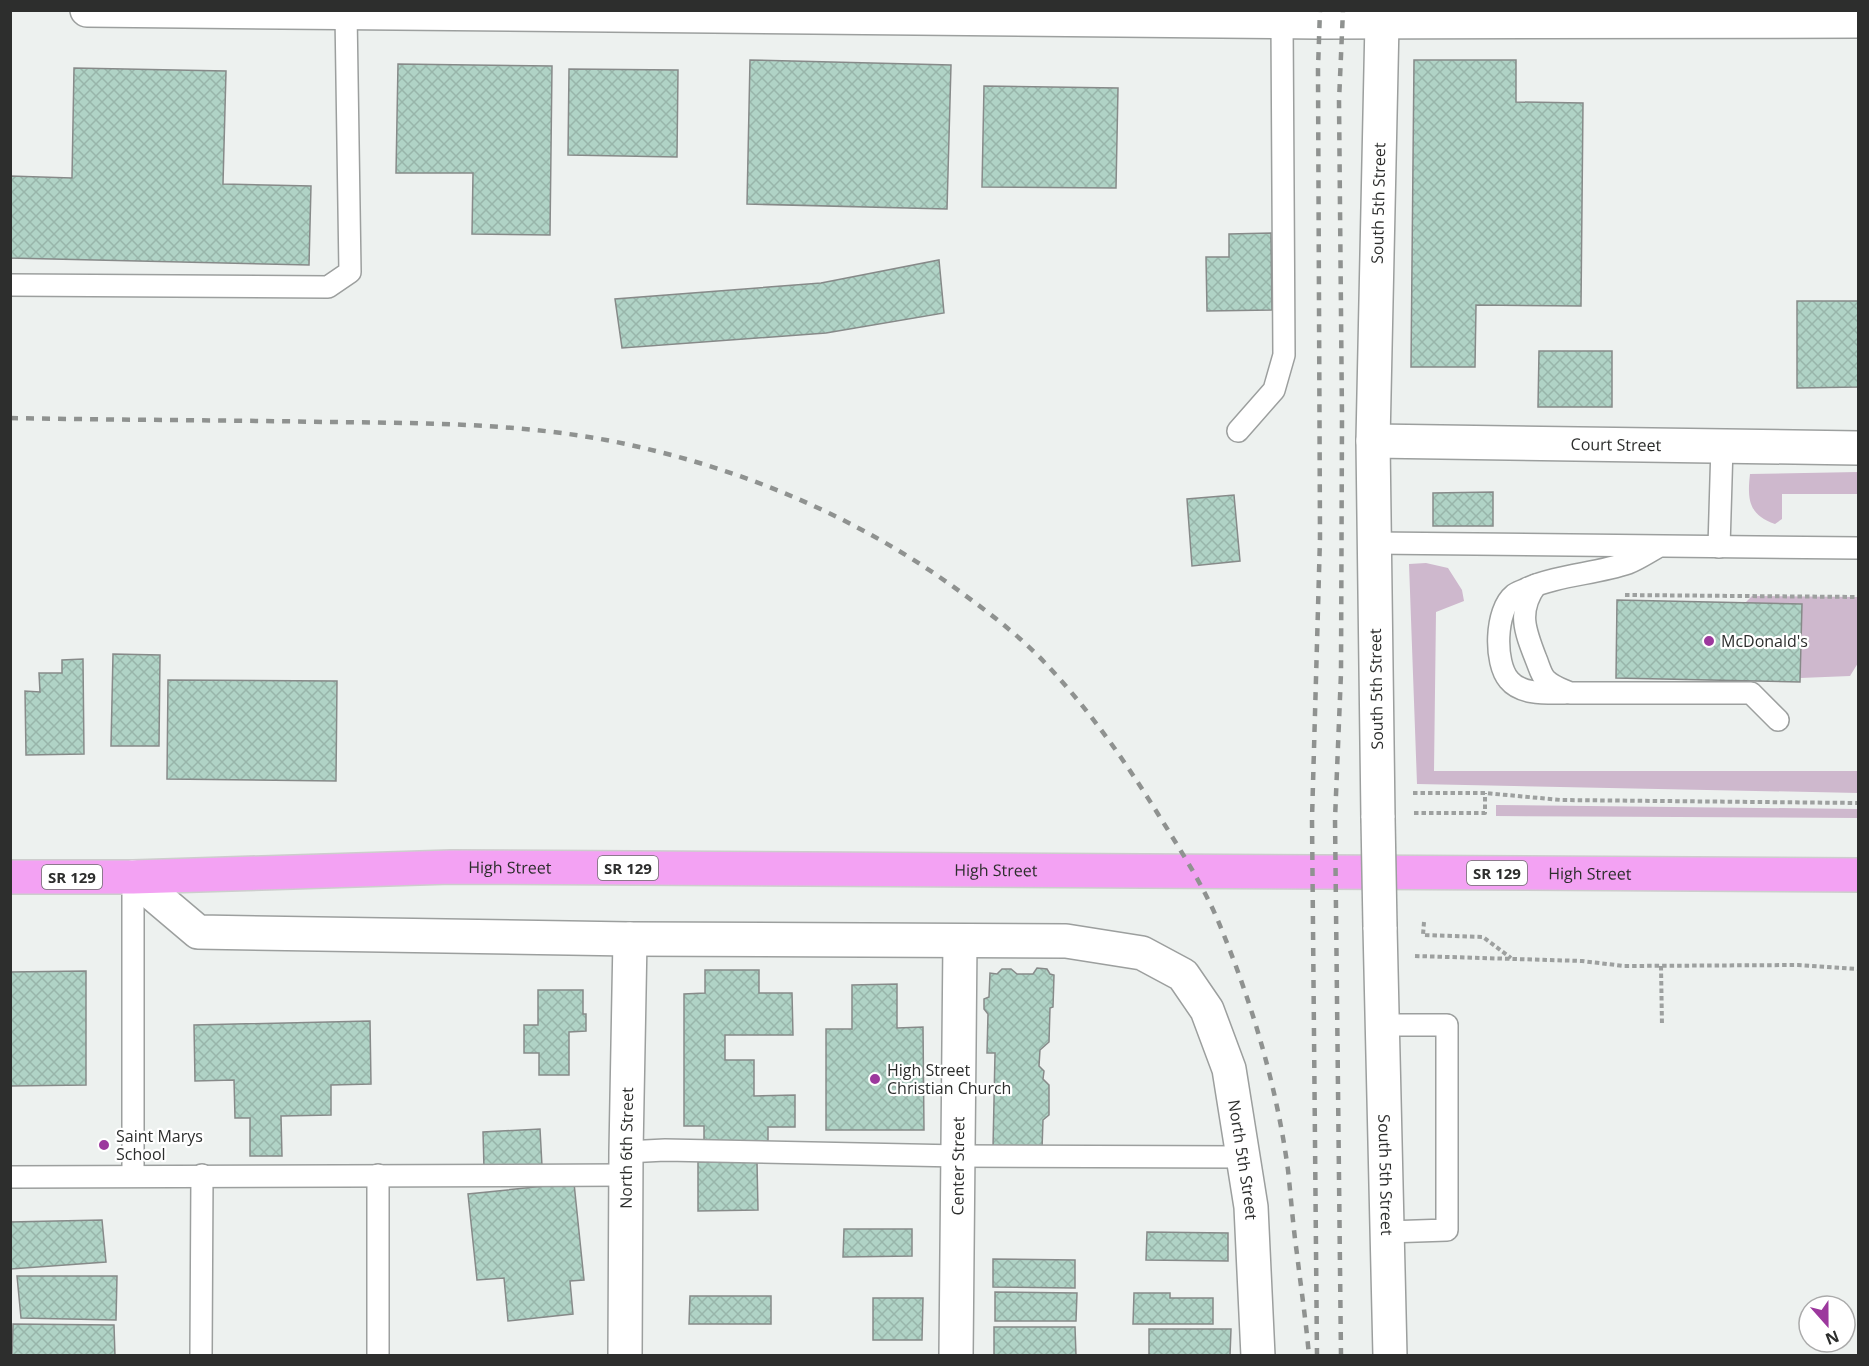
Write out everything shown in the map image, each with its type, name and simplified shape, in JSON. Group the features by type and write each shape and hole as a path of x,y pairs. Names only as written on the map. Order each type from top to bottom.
{"highway":[{"name":"High Street","path":"10,877 133,877 451,867 1858,875"}],"street":[{"path":"87,10 1267,17 1382,22 1858,21"},
{"name":"South 5th Street","path":"1382,22 1373,441 1380,927 1390,1356"},
{"name":"Court Street","path":"1373,441 1858,448"},
{"path":"133,877 198,932 630,939 960,941"},
{"name":"North 6th Street","path":"625,1356 630,939"},
{"name":"North 5th Street","path":"960,941 1066,941 1143,953 1183,975 1207,1010 1229,1069 1251,1207 1258,1356"},
{"name":"Center Street","path":"956,1356 960,941"}],"lane":[{"path":"10,285 328,287 350,272 365,12"},
{"path":"1239,431 1274,390 1284,355 1267,17"},
{"path":"1719,547 1722,446"},
{"path":"1374,543 1858,548"},
{"path":"1659,546 1629,563 1536,585 1513,595 1504,608 1498,628 1500,662 1509,681 1522,688 1542,693 1751,693 1778,720"},
{"path":"1536,585 1526,598 1524,615 1526,632 1544,678 1553,687 1570,693"},
{"path":"133,877 133,1175"},
{"path":"1382,1025 1447,1025 1447,1230 1387,1232"},
{"path":"10,1177 378,1175 626,1163 665,1150 959,1156 1243,1157"},
{"path":"201,1356 202,1175"},
{"path":"378,1175 378,1356"}],"path":[{"path":"1621,595 1858,597"},
{"path":"1402,793 1485,793 1561,800 1858,803"},
{"path":"1414,813 1485,813 1485,793"},
{"path":"1424,922 1423,935 1483,937 1511,959"},
{"path":"1405,956 1582,961 1624,966 1798,965 1858,969"},
{"path":"1661,966 1662,1026"}],"shaded area":[{"path":"1858,472 1858,494 1782,494 1782,519 1775,524 1755,511 1750,499 1750,474"},
{"path":"1426,563 1448,568 1462,590 1464,601 1436,612 1434,771 1858,771 1858,793 1417,784 1409,564"},
{"path":"1752,596 1858,597 1858,663 1850,676 1800,678 1802,604 1745,603"},
{"path":"1496,805 1858,809 1858,818 1496,816"}],"building":[{"path":"750,60 951,65 947,209 747,204"},
{"path":"1414,60 1516,60 1516,102 1583,103 1581,306 1476,305 1475,367 1411,367"},
{"path":"398,64 552,66 550,235 472,234 473,173 396,173"},
{"path":"74,68 226,71 223,184 311,186 309,265 10,258 10,176 72,178"},
{"path":"569,69 678,70 677,157 568,155"},
{"path":"984,86 1118,88 1116,188 982,187"},
{"path":"1271,233 1272,310 1207,311 1206,257 1229,257 1229,234"},
{"path":"939,260 944,313 826,333 622,348 615,299 821,283"},
{"path":"1797,301 1858,301 1858,387 1797,388"},
{"path":"1539,351 1612,351 1612,407 1538,407"},
{"path":"1493,492 1493,526 1433,526 1433,493"},
{"path":"1234,495 1240,561 1192,566 1187,499"},
{"name":"McDonald's","path":"1617,600 1802,604 1800,682 1616,678"},
{"path":"113,654 160,655 159,746 111,746"},
{"path":"83,659 84,754 26,755 25,691 40,692 39,673 62,673 62,660"},
{"path":"168,680 337,681 336,781 167,779"},
{"path":"1037,968 1047,969 1050,974 1054,975 1049,1042 1040,1050 1039,1066 1044,1071 1043,1079 1049,1085 1049,1115 1043,1120 1042,1149 993,1148 995,1053 987,1053 988,1014 984,1009 984,999 989,997 990,973 997,974 1002,969 1011,969 1017,974 1033,974"},
{"path":"705,970 759,970 759,993 792,993 793,1035 725,1035 725,1060 754,1060 754,1096 795,1095 795,1127 768,1127 768,1145 704,1145 704,1126 684,1126 684,994 705,993"},
{"path":"86,971 86,1085 10,1086 10,972"},
{"name":"High Street Christian Church","path":"897,984 897,1028 923,1027 924,1130 826,1130 826,1029 852,1029 852,985"},
{"path":"538,990 583,990 586,1031 569,1032 569,1075 539,1075 539,1053 524,1053 524,1025 538,1025"},
{"path":"370,1021 371,1084 331,1085 331,1115 281,1116 282,1156 250,1156 250,1118 235,1118 234,1080 195,1081 194,1025"},
{"path":"540,1129 542,1166 484,1169 483,1132"},
{"path":"698,1162 757,1162 758,1210 698,1211"},
{"path":"574,1183 584,1280 570,1281 573,1314 508,1321 504,1278 477,1280 468,1194"},
{"path":"102,1220 106,1262 11,1269 10,1222"},
{"path":"844,1229 912,1229 912,1256 843,1257"},
{"path":"1147,1232 1228,1233 1228,1261 1146,1260"},
{"path":"993,1259 1075,1260 1075,1288 993,1287"},
{"path":"17,1276 117,1276 116,1320 21,1318"},
{"path":"995,1292 1077,1293 1076,1321 995,1321"},
{"path":"1134,1293 1170,1293 1170,1298 1213,1298 1213,1324 1133,1324"},
{"path":"690,1296 771,1296 771,1324 689,1324"},
{"path":"873,1298 923,1298 922,1340 873,1340"},
{"path":"13,1324 114,1325 115,1356 12,1356"},
{"path":"994,1327 1075,1327 1076,1355 994,1355"},
{"path":"1149,1329 1231,1329 1230,1356 1149,1356"}],"railway":[{"path":"1317,1356 1312,819 1320,538 1318,69 1320,10"},
{"path":"1341,1356 1335,819 1341,673 1342,417 1339,101 1343,10"},
{"path":"10,418 432,424 537,430 606,440 701,463 793,497 880,540 922,565 962,593 1006,627 1037,655 1063,682 1092,718 1158,814 1215,913 1233,957 1253,1017 1277,1109 1288,1170 1309,1356"}],"place":[{"name":"McDonald's","path":"1709,641"},
{"name":"High Street Christian Church","path":"875,1079"},
{"name":"Saint Marys School","path":"104,1145"}]}
